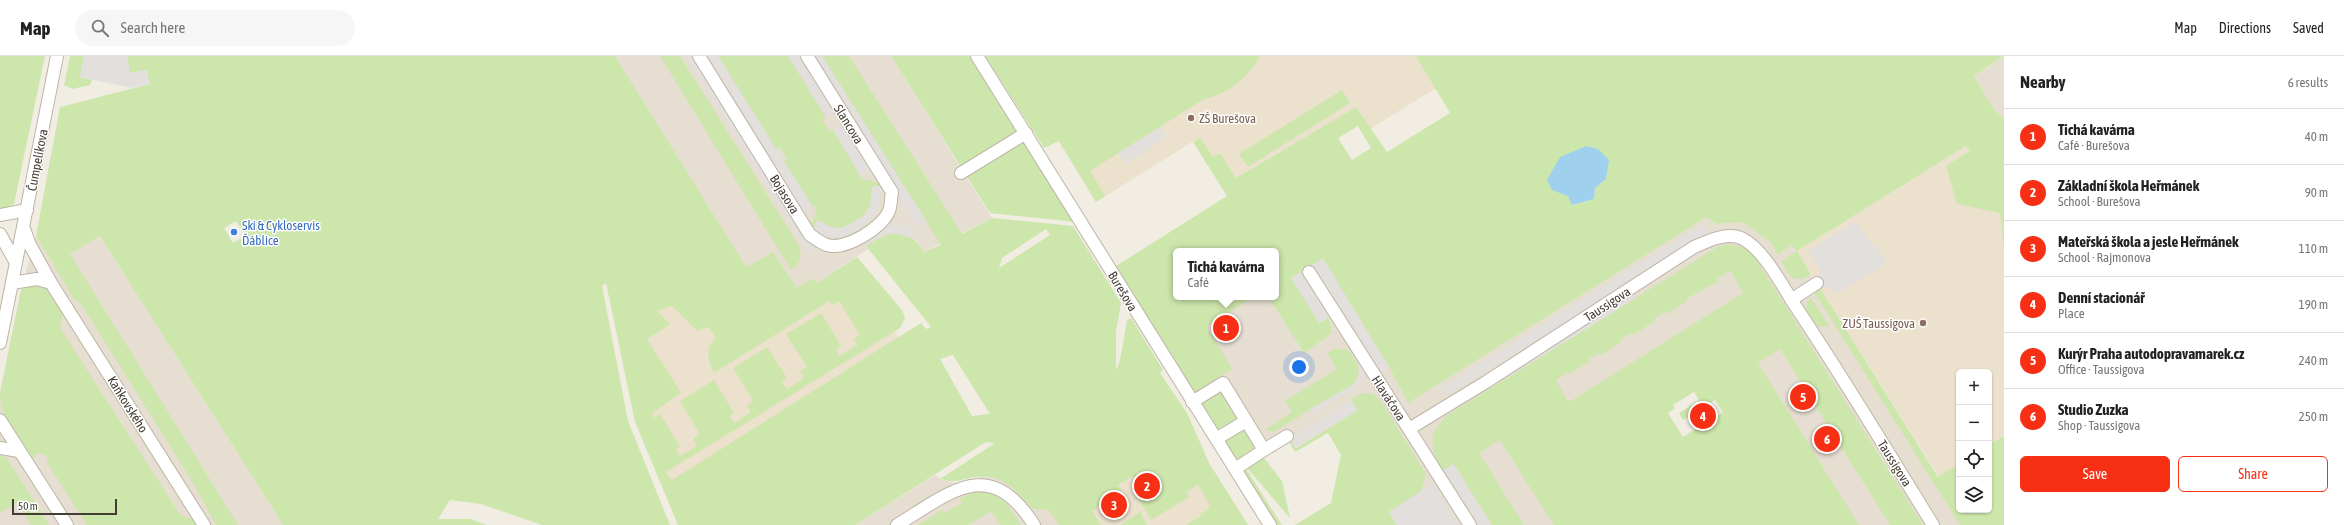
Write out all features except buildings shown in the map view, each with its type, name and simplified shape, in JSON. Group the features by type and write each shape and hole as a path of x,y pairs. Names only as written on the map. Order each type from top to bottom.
{"street":[{"name":"Čumpelíkova","path":"0,343 2,325 12,284 57,56"},
{"name":"Bojasova","path":"699,56 810,235 827,245 841,246 852,243 882,224 889,211 892,192"},
{"name":"Slancova","path":"807,56 892,192"},
{"name":"Burešova","path":"977,56 1270,525"},
{"path":"961,173 1026,133"},
{"path":"0,215 27,210"},
{"name":"Kaňkovského","path":"23,226 30,245 51,283 204,525"},
{"path":"0,234 16,263"},
{"name":"Taussigova","path":"1409,429 1486,382 1688,251 1712,239 1726,236 1741,238 1752,244 1775,274 1833,363 1933,525"},
{"name":"Hlaváčova","path":"1309,272 1470,525"},
{"path":"12,284 37,279 51,283"},
{"path":"1791,300 1817,283"},
{"path":"1192,402 1223,383 1264,450"},
{"path":"0,420 67,525"},
{"path":"1216,439 1246,421"},
{"path":"1235,469 1287,436"},
{"path":"0,448 19,451"},
{"path":"897,525 954,490 978,485 997,487 1004,491 1026,512 1034,525"}],"shaded area":[{"path":"84,56 127,56 130,73 147,70 150,84 131,88 80,77"},
{"path":"615,56 891,56 992,218 924,252 916,241 907,235 866,247 868,249 817,283 813,278 797,289 773,252 746,268"},
{"path":"685,56 696,56 814,247 810,255"},
{"path":"704,56 718,56 812,206 802,212"},
{"path":"788,56 802,56 836,111 826,117"},
{"path":"810,56 822,56 927,222 918,228"},
{"name":"ZŠ Burešova","path":"1006,56 1416,56 1436,88 1370,129 1356,107 1236,178 1220,153 1213,157 1200,137 1096,202"},
{"path":"2004,57 2004,118 1994,110 1974,76"},
{"path":"845,123 871,169 860,175 833,130"},
{"path":"1161,127 1166,137 1126,164 1118,153"},
{"name":"ZUŠ Taussigova","path":"1968,145 2004,205 2004,436 1992,443 1992,369 1956,369 1956,466 1939,477 1797,251"},
{"path":"882,185 877,213 860,228 845,236 834,237 822,235 813,229 818,220 829,227 842,228 862,217 870,208 872,187"},
{"path":"1707,217 1716,224 1742,222 1771,243 1778,255 1791,245 1797,251 1960,525 1842,525 1748,365 1747,303 1577,525 1397,525 1383,404 1290,439 1281,445 1282,447 1264,457 1213,380 1206,327 1248,300 1270,300 1304,353 1327,337 1332,331 1329,317 1291,278 1323,258 1389,367 1408,403"},
{"path":"1856,221 1872,245 1877,247 1887,263 1836,294 1830,287 1820,288 1814,279 1822,273 1808,251"},
{"path":"1704,224 1709,233 1445,397 1440,389"},
{"path":"900,225 912,228 914,231 911,238 896,233 885,234 866,246 860,239 873,230 887,226"},
{"path":"36,236 53,264 100,236 283,525 0,525 0,393 21,290"},
{"path":"661,250 723,349 863,282 925,379 700,519 649,448 609,282"},
{"path":"1323,258 1389,367 1379,372 1312,265"},
{"path":"1301,272 1329,317 1319,323 1291,278"},
{"path":"1629,294 1636,298 1507,378 1500,375"},
{"path":"1354,349 1362,361 1365,373 1360,385 1313,414 1310,409 1354,384 1359,376 1359,365 1350,351"},
{"path":"1351,400 1358,410 1295,448 1290,439"},
{"path":"1181,418 1248,525 1059,525 1045,503"},
{"path":"1453,464 1492,525 1476,525 1442,471"},
{"path":"935,475 940,479 955,483 985,476 1002,480 1017,491 1032,509 1042,510 1048,508 1059,525 855,525"},
{"path":"1433,483 1458,525 1397,525 1389,512"}],"green space":[{"path":"0,56 45,56 14,204 5,208 0,208"},
{"path":"70,56 84,56 80,77 92,80 90,85 72,89 64,85"},
{"path":"123,56 615,56 746,267 773,252 797,288 813,278 817,283 857,257 902,310 905,318 900,328 666,472 672,480 921,323 926,329 931,327 866,246 882,237 897,234 911,238 918,243 924,252 941,245 822,56 849,56 962,234 992,218 1073,226 1121,303 1116,331 1116,370 1121,354 1127,320 1131,318 1163,370 1160,373 1187,413 1210,465 1248,525 1186,525 1201,516 1199,513 1201,514 1209,509 1208,507 1210,505 1198,485 1186,492 1189,497 1151,520 1135,493 1141,489 1132,476 1118,485 1122,492 1118,494 1115,490 1113,492 1115,496 1092,511 1101,525 1059,525 1048,509 1032,509 1015,490 994,478 985,476 955,481 940,479 995,443 986,442 855,525 678,525 635,422 606,283 602,286 628,421 670,525 542,525 481,504 450,500 438,519 470,519 487,525 283,525 100,236 70,254 238,525 216,525 192,481 81,304 74,299 36,236 60,107 150,84 146,70 127,74","holes":["236,221 245,236 233,243 224,228","1046,229 1050,235 999,268 1002,258","829,301 832,305 839,301 860,335 854,339 857,345 840,356 836,349 841,346 821,313 786,334 807,367 800,371 804,378 787,389 782,382 787,378 767,347 733,368 753,400 747,406 751,412 734,423 730,416 734,413 714,380 680,401 700,434 693,439 697,446 680,456 676,450 680,446 660,414 654,418 652,413 681,393 647,339 670,324 657,311 672,306 697,331 709,327 716,338 712,342 708,354 714,373","953,355 990,414 972,416 940,359"]},
{"path":"660,56 680,56 798,244 800,252 799,262 791,270"},
{"path":"718,56 788,56 826,117 822,120 830,131 833,129 862,179 877,182 878,177 882,185 872,187 869,207 861,218 855,223 841,228 826,225 818,220 812,228 808,221 813,222 817,207 812,206 784,161 787,158 780,148 776,149"},
{"path":"891,56 971,56 1076,222 990,213"},
{"path":"985,56 1260,56 1250,71 1237,84 1213,97 1204,99 1090,171 1105,196 1096,202 1059,141 1044,148"},
{"path":"1416,56 2004,56 1974,76 1994,110 2004,118 2004,248 2000,213 1957,204 1946,166 1970,151 1966,146 1797,251 1791,245 1778,255 1771,243 1742,222 1716,224 1707,217 1408,403 1389,367 1323,259 1291,278 1320,323 1329,317 1332,332 1304,353 1270,300 1279,300 1279,248 1173,248 1173,300 1248,300 1207,327 1232,369 1214,380 1256,448 1282,481 1290,518 1241,461 1282,525 1277,525 1116,266 1227,196 1193,142 1200,137 1213,157 1220,153 1236,178 1356,107 1387,152 1450,113","holes":["1358,126 1371,148 1352,160 1338,138","1606,179 1595,188 1594,199 1573,205 1568,196"]},
{"path":"1342,90 1350,103 1248,167 1239,154"},
{"path":"1727,244 1743,247 1754,256 1923,525 1890,525 1780,349 1758,363 1859,525 1554,525 1500,440 1479,453 1524,525 1492,525 1454,464 1442,471 1433,448 1434,435 1441,422 1448,415 1719,246","holes":["1729,271 1733,274 1743,293 1571,401 1567,400 1556,380 1590,361 1589,359 1599,353 1601,355 1622,341 1621,339 1632,333 1633,335 1655,321 1654,319 1664,312 1666,314 1687,301 1686,299 1719,281 1717,279","1694,392 1699,400 1679,413 1683,420 1715,400 1723,412 1683,437 1668,413 1675,408 1673,405"]},
{"path":"1797,251 1811,274 1803,279 1792,278 1782,263 1783,260"},
{"path":"29,285 36,285 46,289 53,297 63,312 60,328 181,516 194,519 197,525 87,525 47,462 48,456 36,453 35,458 30,457 7,419 3,410 0,393 21,290"},
{"path":"1820,288 1938,477 1956,466 1956,513 1992,513 1992,443 2004,436 2004,525 1960,525 1814,292"},
{"path":"1810,297 1830,327 1816,326 1805,309"},
{"path":"1336,348 1350,351 1355,359 1358,367 1358,375 1354,384 1273,432 1265,430 1292,412 1285,401 1337,369 1327,353"},
{"path":"1367,393 1375,395 1383,404 1426,474 1421,491 1389,512 1397,525 1295,525 1331,503 1341,455 1328,433 1295,452 1289,442 1282,447 1280,444 1290,439 1296,448 1358,410 1351,400 1361,394"},
{"path":"0,456 6,457 49,525 31,525 18,503 0,513"},
{"path":"986,491 1005,501 1021,525 1001,525 991,511 968,525 918,525 942,510 945,513 962,503 959,499 976,492"},
{"path":"1140,512 1147,525 1120,525"}],"water":[{"path":"1586,146 1598,149 1609,160 1606,179 1595,188 1594,199 1572,205 1568,196 1552,190 1547,180 1560,157"}],"place":[{"name":"ZŠ Burešova","path":"1191,118"},
{"name":"Ski & Cykloservis Ďáblice","path":"234,232"},
{"name":"ZUŠ Taussigova","path":"1923,323"},
{"name":"Tichá kavárna","path":"1226,328"},
{"name":"Kurýr Praha autodopravamarek.cz","path":"1803,397"},
{"name":"Denní stacionář","path":"1703,416"},
{"name":"Studio Zuzka","path":"1827,439"},
{"name":"Základní škola Heřmánek","path":"1147,486"},
{"name":"Mateřská škola a jesle Heřmánek","path":"1114,505"}]}
